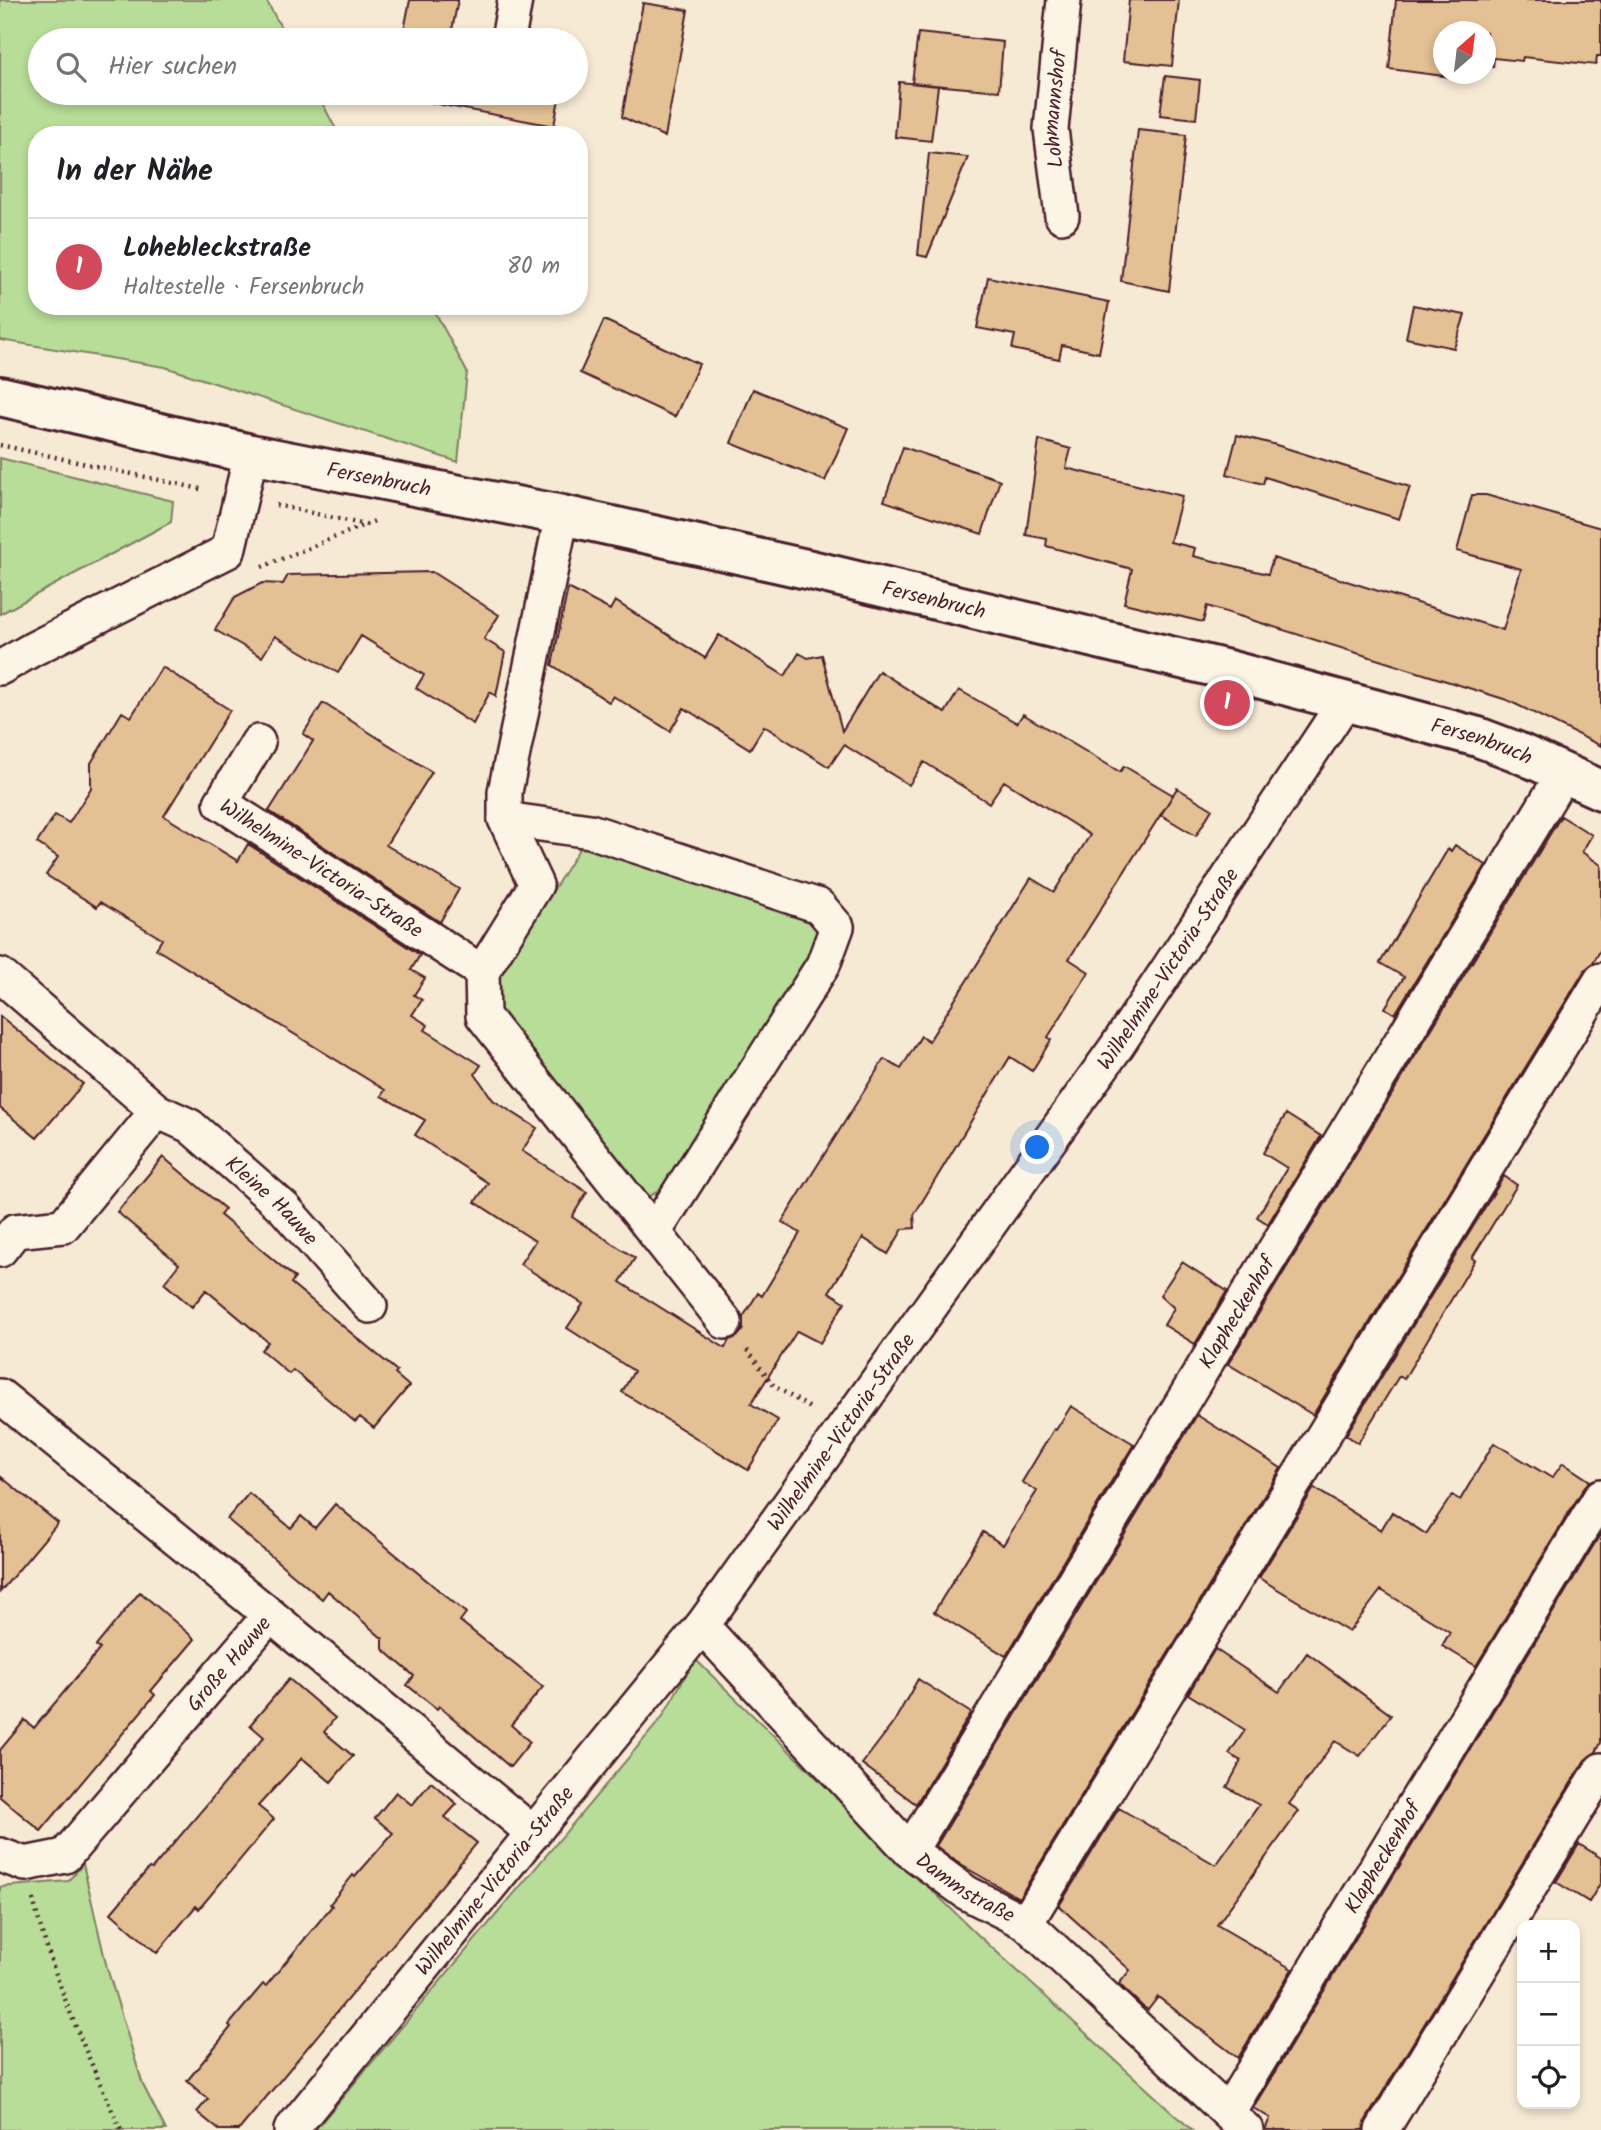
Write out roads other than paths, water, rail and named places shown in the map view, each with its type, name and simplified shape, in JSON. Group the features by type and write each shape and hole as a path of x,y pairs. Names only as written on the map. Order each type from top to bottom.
{"street":[{"path":"510,28 515,0"},
{"name":"Lohmannshof","path":"1062,216 1051,129 1064,0"},
{"name":"Fersenbruch","path":"0,396 251,454 562,516 811,570 1346,700 1478,737 1601,790"},
{"path":"0,668 228,551 251,454"},
{"path":"562,516 505,792 505,819 536,885 482,972 483,1016 725,1322"},
{"name":"Wilhelmine-Victoria-Straße","path":"291,2130 702,1626 1117,1046 1346,700"},
{"name":"Wilhelmine-Victoria-Straße","path":"258,742 221,803 482,972"},
{"name":"Klapheckenhof","path":"910,1851 1564,773"},
{"path":"505,819 590,831 819,906 836,927 823,965 654,1231"},
{"name":"Kleine Hauwe","path":"0,975 158,1111 190,1126 284,1208 370,1306"},
{"path":"1026,1923 1601,980"},
{"path":"0,1250 15,1231 63,1226 158,1111"},
{"path":"0,1396 270,1615"},
{"name":"Klapheckenhof","path":"1237,2121 1601,1496"},
{"name":"Große Hauwe","path":"12,1860 65,1856 270,1615 532,1832"},
{"name":"Dammstraße","path":"702,1626 910,1851 967,1893 1026,1923 1237,2121"},
{"path":"1382,2130 1601,1770"}],"place":[{"name":"Lohebleckstraße","path":"1227,703"}]}
